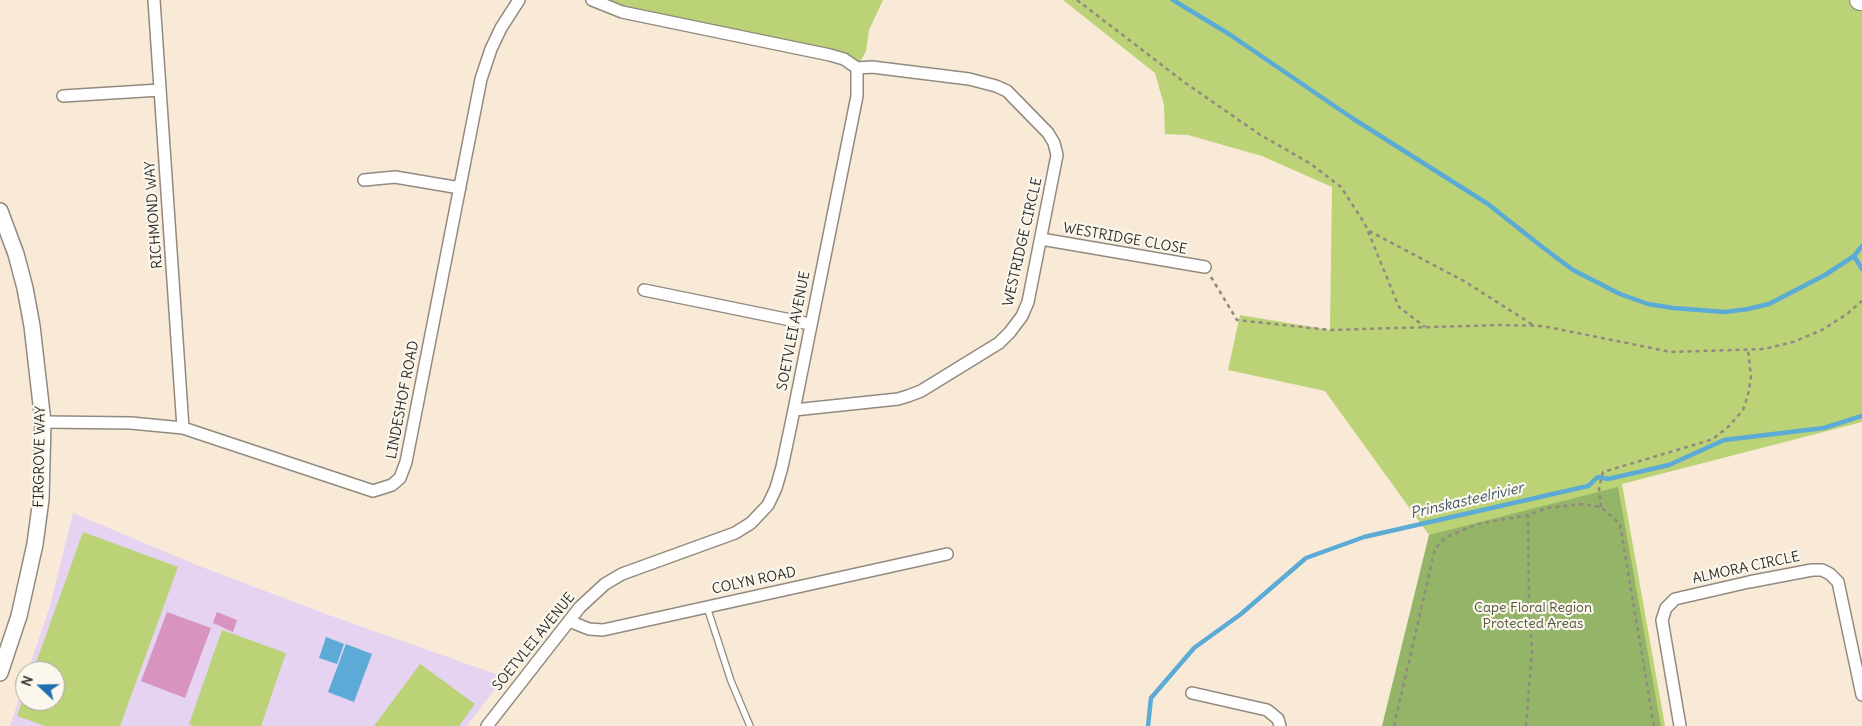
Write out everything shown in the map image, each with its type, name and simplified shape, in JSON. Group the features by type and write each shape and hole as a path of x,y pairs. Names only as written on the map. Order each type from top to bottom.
{"street":[{"name":"RICHMOND WAY","path":"154,0 183,428"},
{"name":"LINDESHOF ROAD","path":"43,422 131,423 183,428 373,490 392,485 400,478 406,462 486,61 501,28 519,0"},
{"path":"592,0 622,12 830,55 844,59 857,68"},
{"name":"WESTRIDGE CIRCLE","path":"794,410 898,399 908,396 921,391 999,343 1022,316 1028,302 1057,155 1054,143 1048,133 1007,91 990,84 969,79 872,67 857,68"},
{"name":"SOETVLEI AVENUE","path":"487,726 592,594 622,574 735,533 751,524 768,505 776,488 794,410 857,96 857,68"},
{"path":"63,96 160,90"},
{"path":"364,180 395,177 460,188"},
{"name":"FIRGROVE WAY","path":"0,211 16,254 25,288 32,326 43,422 41,489 35,544 19,616 0,673"},
{"name":"WESTRIDGE CLOSE","path":"1041,239 1205,267"},
{"path":"644,290 810,324"},
{"name":"COLYN ROAD","path":"569,621 589,629 603,630 947,554"},
{"name":"ALMORA CIRCLE","path":"1680,726 1662,620 1666,608 1675,600 1749,582 1812,570 1822,570 1830,574 1838,582 1862,695"},
{"path":"1192,694 1267,710 1278,719 1280,726"}],"lane":[{"path":"707,607 731,681 750,726"}],"path":[{"path":"1077,0 1184,82 1258,134 1311,164 1340,187 1368,231 1399,307 1425,327"},
{"path":"1368,231 1464,281 1535,326"},
{"path":"1205,267 1237,320 1330,330 1543,326 1671,352 1764,349 1793,342 1822,330 1862,301"},
{"path":"1601,507 1600,484 1603,472 1713,439 1728,427 1743,410 1748,395 1751,377 1748,350"},
{"path":"1394,726 1434,549 1446,537 1478,524 1528,515 1547,508 1581,504 1601,507 1620,524 1654,726"},
{"path":"1526,726 1532,651 1528,515"}],"shaded area":[{"path":"73,513 199,566 326,614 504,677 467,726 10,726 15,711 65,711 65,661 31,661 50,606"}],"green space":[{"path":"592,0 883,0 869,30 866,51 857,68"},
{"path":"1063,0 1862,0 1862,422 1622,484 1665,726 1384,726 1432,535 1429,535 1325,391 1228,370 1240,315 1330,330 1332,187 1262,156 1188,135 1165,134 1164,105 1155,73"},
{"name":"Cape Floral Region Protected Areas","path":"1618,487 1661,726 1382,726 1429,535"},
{"path":"83,532 178,567 120,726 45,726 17,716 19,711 65,711 65,661 37,661"},
{"path":"222,630 286,653 261,726 194,726 189,724"},
{"path":"420,664 475,704 459,726 374,726"}],"water":[{"path":"326,637 344,644 337,664 319,658"},
{"path":"346,644 372,654 354,702 328,692"}],"building":[{"path":"167,612 211,628 185,698 141,681"},
{"path":"217,612 237,620 233,632 213,623"}],"waterway":[{"path":"1173,0 1229,34 1352,118 1488,204 1573,270 1620,294 1648,304 1725,312 1769,304 1825,275 1854,256 1862,246"},
{"path":"1854,256 1862,269"},
{"name":"Prinskasteelrivier","path":"1148,726 1151,698 1194,648 1241,614 1306,558 1364,537 1588,486 1598,477 1608,479 1669,465 1724,440 1824,428 1862,416"}]}
